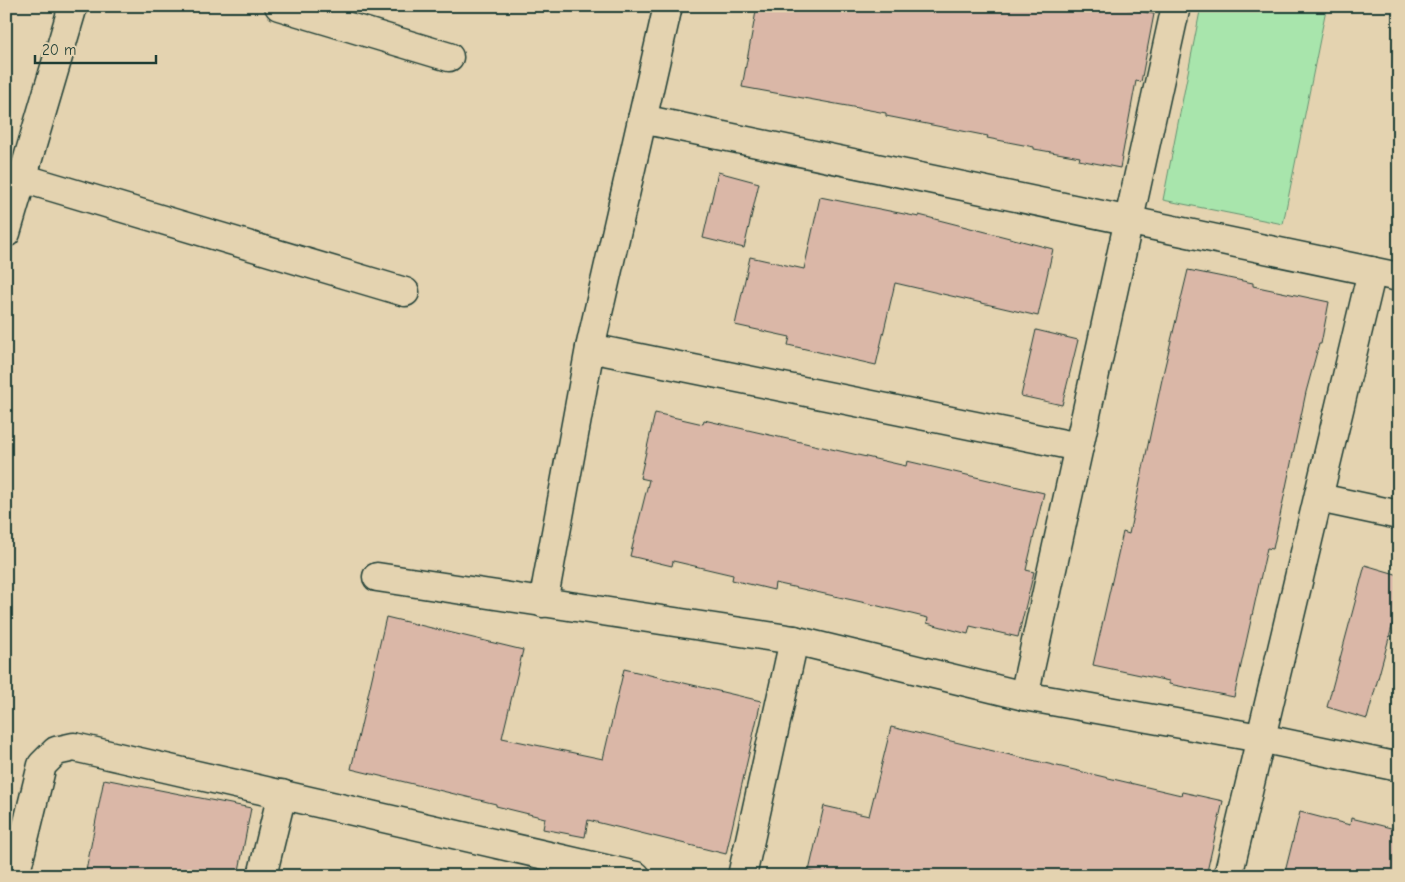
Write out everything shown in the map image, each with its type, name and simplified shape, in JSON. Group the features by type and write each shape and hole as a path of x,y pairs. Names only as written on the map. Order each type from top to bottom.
{"street":[{"path":"6,233 73,6"},
{"path":"279,6 449,57"},
{"path":"543,603 590,348 668,6"},
{"path":"1024,696 1176,6"},
{"path":"642,119 1399,277"},
{"path":"22,178 405,292"},
{"path":"1228,876 1372,271"},
{"path":"590,348 1079,447"},
{"path":"1319,498 1399,516"},
{"path":"377,577 794,640 1024,696 1260,738 1399,767"},
{"path":"742,876 794,640"},
{"path":"15,876 42,765 56,751 74,747 636,876"},
{"path":"262,876 282,794"}],"green space":[{"path":"1201,6 1311,6 1326,9 1283,224 1163,200"}],"building":[{"path":"757,6 1113,6 1154,14 1141,82 1136,81 1120,168 1079,160 1080,157 987,138 988,136 886,116 886,113 742,87"},
{"path":"718,172 759,183 744,248 703,238"},
{"path":"820,197 919,217 919,215 1053,249 1038,316 895,283 876,365 788,345 790,337 735,325 750,257 804,269"},
{"path":"1188,270 1253,283 1253,286 1329,302 1321,344 1319,344 1306,392 1273,549 1267,548 1234,697 1169,684 1169,681 1093,665 1123,532 1129,534 1164,370"},
{"path":"1036,330 1078,340 1062,405 1021,396"},
{"path":"655,413 703,424 704,420 906,466 907,461 1044,493 1026,570 1034,572 1018,637 970,626 968,634 927,623 928,618 866,603 775,583 774,590 732,580 733,575 673,561 672,566 630,556 649,480 640,478"},
{"path":"1365,565 1399,575 1399,601 1367,719 1327,707"},
{"path":"386,617 523,650 502,738 603,759 624,669 761,701 726,854 588,820 585,837 543,829 545,818 496,806 496,804 351,769"},
{"path":"891,727 1181,795 1182,792 1223,801 1206,876 829,876 809,871 824,806 869,816"},
{"path":"104,779 251,808 238,876 85,876"},
{"path":"1300,812 1350,825 1351,818 1399,830 1399,876 1284,876"}]}
